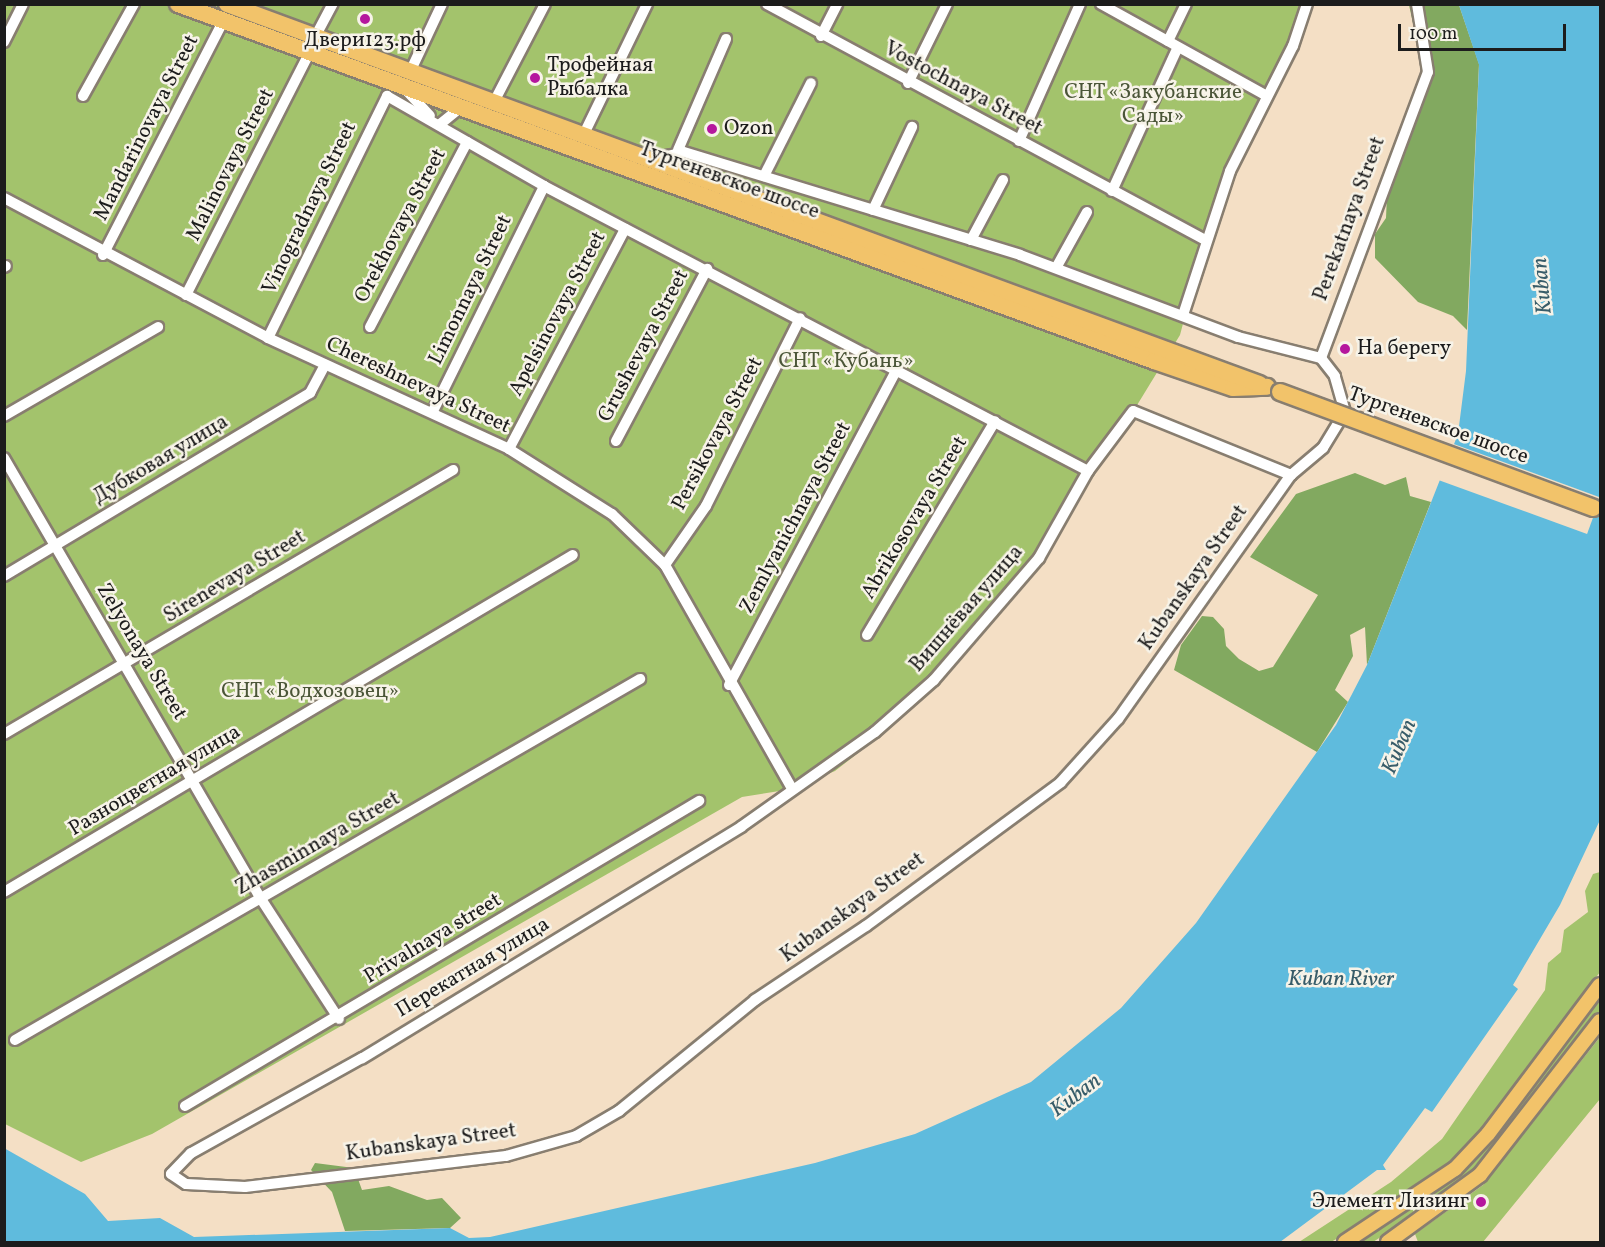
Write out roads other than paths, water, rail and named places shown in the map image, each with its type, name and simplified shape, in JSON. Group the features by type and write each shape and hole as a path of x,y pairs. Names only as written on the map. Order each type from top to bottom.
{"highway":[{"name":"Тургеневское шоссе","path":"178,4 232,9 312,45 406,78 495,100 583,136 641,164 664,164 1597,509"},
{"name":"Тургеневское шоссе","path":"406,78 460,107 641,164 1233,388 1273,389"}],"main road":[{"path":"1345,1242 1455,1169 1488,1134 1600,985"},
{"path":"1388,1242 1480,1175 1600,1021"}],"street":[{"path":"4,42 23,4"},
{"path":"84,96 134,4"},
{"name":"Malinovaya Street","path":"186,296 333,4"},
{"path":"442,4 406,78 439,125 544,186 1089,471"},
{"path":"495,100 545,4"},
{"path":"583,136 647,4"},
{"name":"Vostochnaya Street","path":"767,4 908,83 1205,240"},
{"path":"821,36 837,4"},
{"path":"908,83 947,4"},
{"path":"1019,141 1080,4"},
{"path":"1101,4 1263,94"},
{"path":"1168,41 1186,4"},
{"path":"1183,315 1205,240 1230,171 1263,94 1307,4"},
{"name":"Perekatnaya Street","path":"1322,357 1428,72 1417,4"},
{"name":"Mandarinovaya Street","path":"103,255 232,9"},
{"path":"664,164 678,150 726,39"},
{"path":"1112,190 1178,47"},
{"path":"764,176 812,83"},
{"name":"Vinogradnaya Street","path":"268,338 387,96 439,125"},
{"path":"439,125 460,107"},
{"path":"873,210 912,127"},
{"name":"Orekhovaya Street","path":"370,327 467,142"},
{"path":"678,150 1056,268 1238,337 1322,357"},
{"path":"970,240 1004,180"},
{"name":"Limonnaya Street","path":"433,411 544,186"},
{"name":"Chereshnevaya Street","path":"4,198 103,255 268,338 433,411 509,449 612,514 665,566 729,685 794,788"},
{"path":"1056,268 1087,212"},
{"name":"Apelsinovaya Street","path":"509,449 625,229"},
{"name":"Grushevaya Street","path":"616,441 706,269"},
{"name":"Persikovaya Street","path":"665,566 706,506 800,318"},
{"path":"4,416 158,327"},
{"name":"Kubanskaya Street","path":"171,1174 186,1184 245,1187 506,1156 576,1136 619,1111 755,1000 866,926 1060,782 1118,719 1291,475 1323,448 1345,412 1335,376 1322,357"},
{"name":"Дубковая улица","path":"4,576 310,393 325,365"},
{"name":"Zemlyanichnaya Street","path":"729,685 897,369"},
{"name":"Вишнёвая улица","path":"794,788 874,732 934,680 1039,558 1089,471 1133,411 1144,412 1291,475"},
{"name":"Abrikosovaya Street","path":"867,635 995,421"},
{"name":"Zelyonaya Street","path":"4,458 195,781 261,899 339,1018"},
{"name":"Sirenevaya Street","path":"4,734 453,470"},
{"name":"Разноцветная улица","path":"4,892 195,781 573,555"},
{"name":"Zhasminnaya Street","path":"15,1040 640,679"},
{"name":"Перекатная улица","path":"171,1174 191,1153 609,909 794,788"},
{"name":"Privalnaya street","path":"184,1106 339,1018 699,801"}],"water":[{"name":"Kuban River","path":"1459,5 1600,5 1600,820 1560,905 1513,985 1518,989 1432,1112 1425,1108 1383,1165 1386,1170 1377,1170 1280,1242 5,1242 4,1148 85,1194 108,1221 160,1218 194,1237 450,1228 469,1238 490,1237 815,1163 915,1134 1031,1082 1121,1008 1196,923 1336,725 1367,665 1458,434 1466,371 1479,65"}],"place":[{"name":"Двери123.рф","path":"365,19"},
{"name":"Трофейная Рыбалка","path":"535,78"},
{"name":"Ozon","path":"712,129"},
{"name":"На берегу","path":"1345,349"},
{"name":"Элемент Лизинг","path":"1481,1202"}],"park label":[{"name":"СНТ «Закубанские Сады»","path":"1153,105"},
{"name":"СНТ «Кубань»","path":"846,362"},
{"name":"СНТ «Водхозовец»","path":"310,692"}],"water label":[{"name":"Kuban","path":"1543,286"},
{"name":"Kuban","path":"1400,747"},
{"name":"Kuban","path":"1076,1096"}]}
